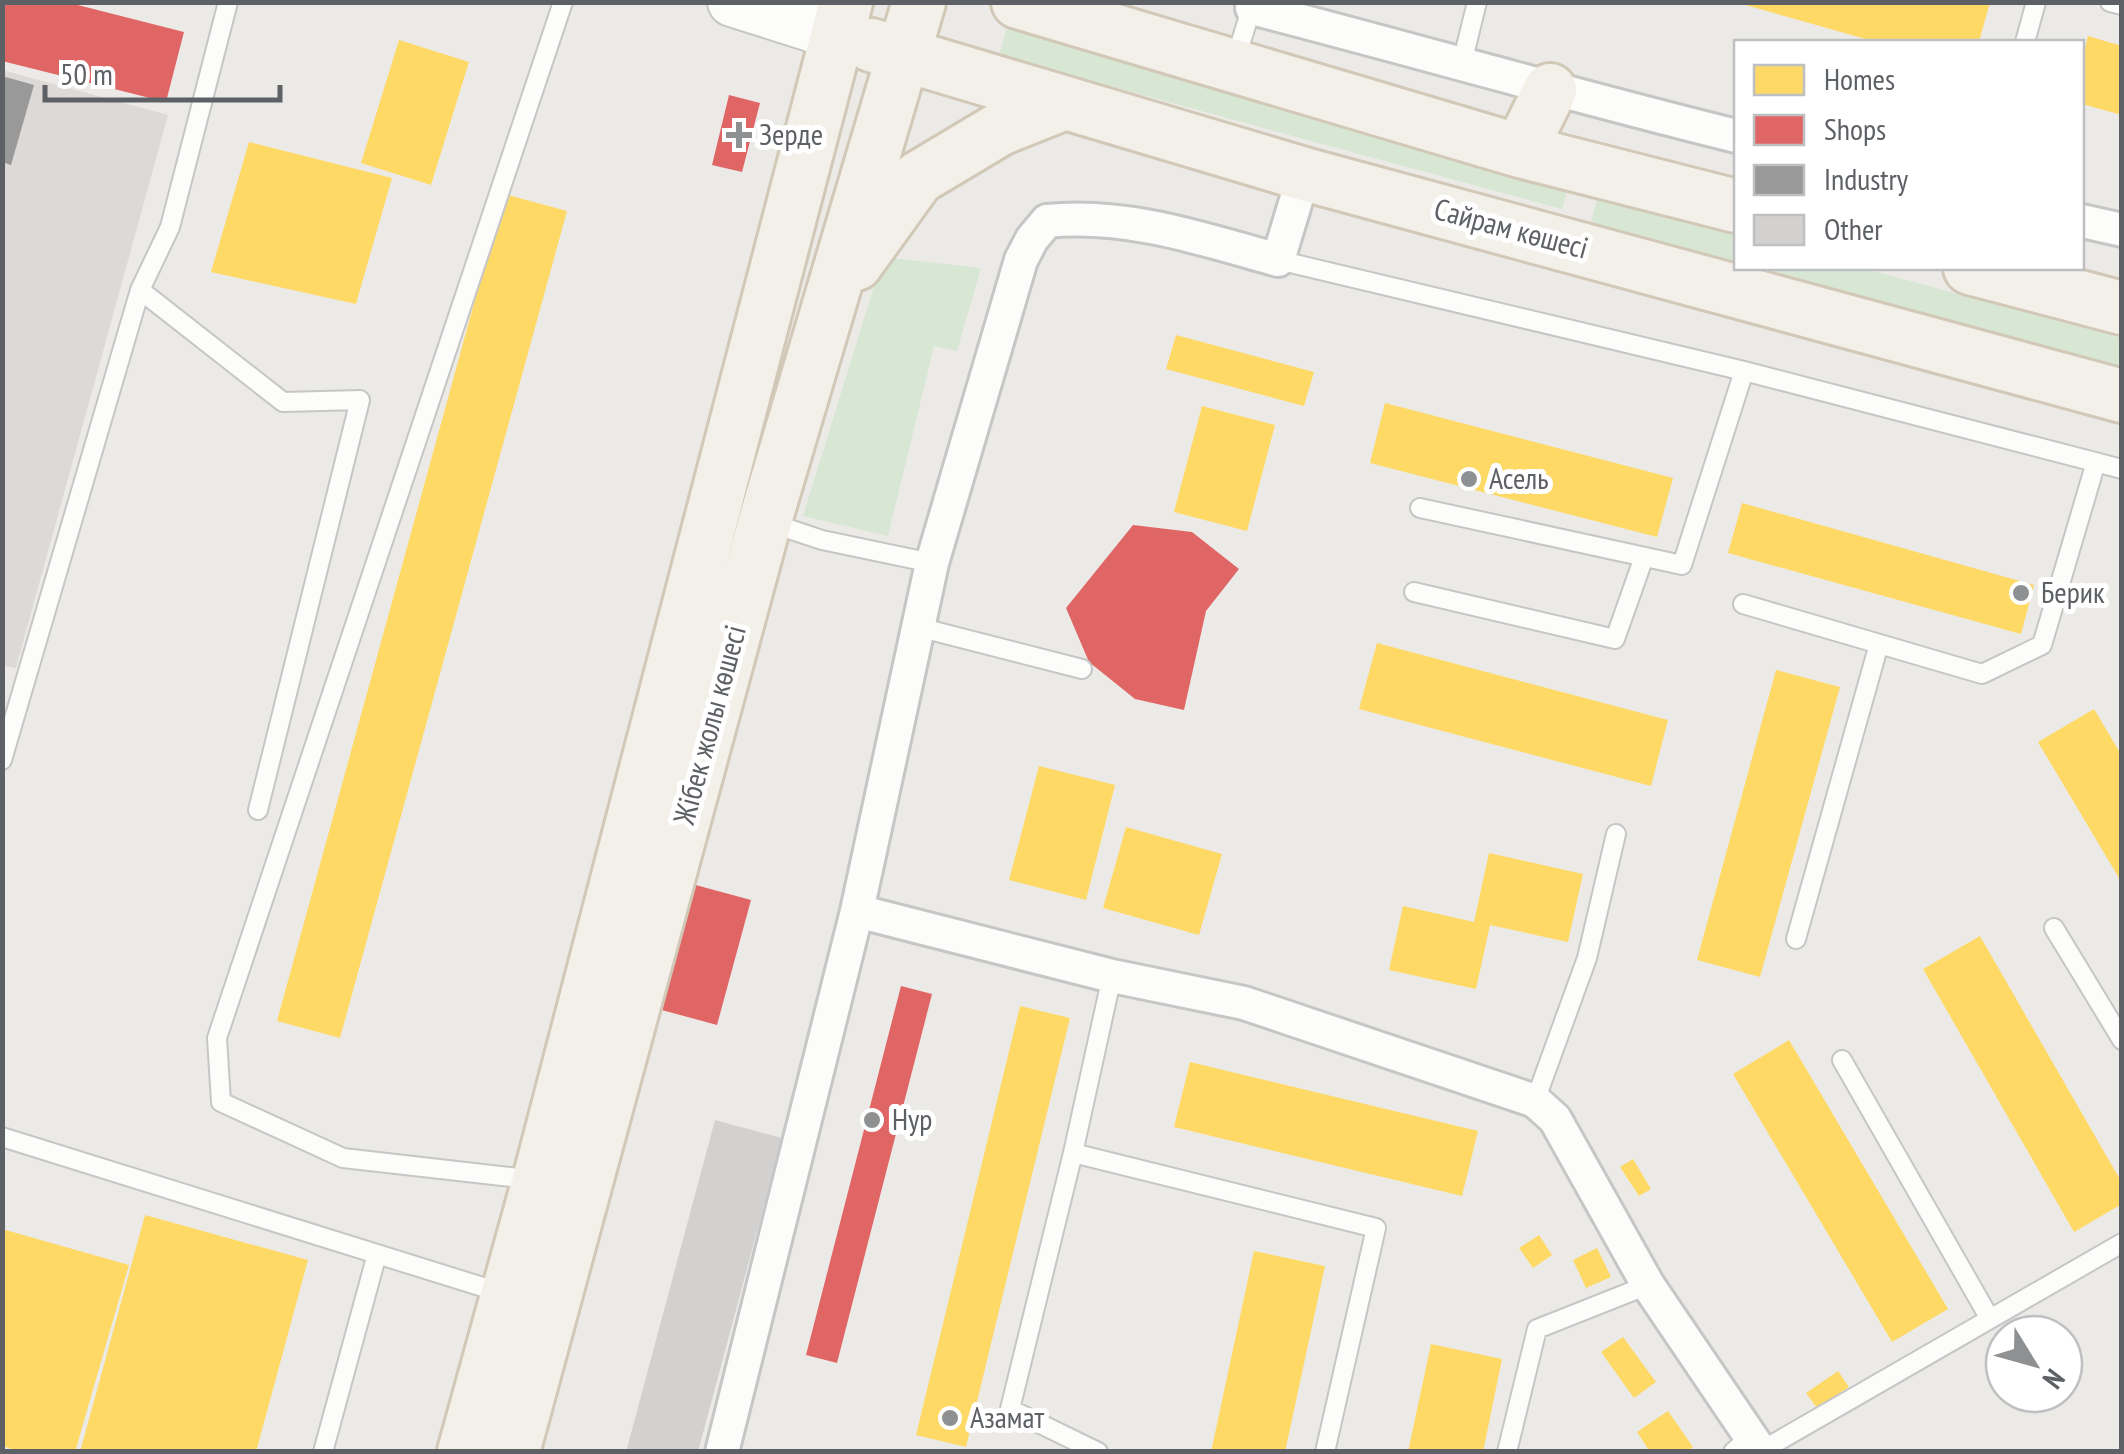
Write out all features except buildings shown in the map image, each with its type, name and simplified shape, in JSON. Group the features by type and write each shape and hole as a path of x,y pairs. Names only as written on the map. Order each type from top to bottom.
{"main road":[{"path":"732,2 841,19"},
{"name":"Жібек жолы көшесі","path":"513,1452 765,521 919,2"},
{"path":"1018,2 1092,10 1233,66 1520,151 1734,205"},
{"name":"Жібек жолы көшесі","path":"464,1452 539,1180 841,19"},
{"name":"Сайрам көшесі","path":"841,19 903,54 1304,174 2122,396"},
{"path":"1520,151 1550,90"},
{"path":"832,298 918,178 1000,129 1066,103"},
{"path":"1572,245 1594,168"},
{"path":"1978,270 2122,308"}],"street":[{"path":"1252,5 1550,90 1734,136"},
{"path":"722,1452 857,912 932,564 1021,260 1032,238 1047,221 1077,218 1161,228 1278,260 1304,174"},
{"path":"2084,220 2122,230"},
{"path":"857,912 1112,976 1244,1003 1534,1101 1555,1119 1648,1285 1751,1448"}],"lane":[{"path":"2,760 140,290 170,227 228,2"},
{"path":"539,1180 343,1158 221,1102 218,1038 563,2"},
{"path":"1462,63 1478,2"},
{"path":"2026,40 2036,2"},
{"path":"2110,2 2122,6"},
{"path":"1233,66 1252,5"},
{"path":"1278,260 1744,371 2122,469"},
{"path":"140,290 283,402 360,400 258,810"},
{"path":"1420,508 1682,565 1744,371"},
{"path":"1744,604 1982,674 2042,645 2096,462"},
{"path":"765,521 822,540 932,564"},
{"path":"1414,592 1616,640 1644,557"},
{"path":"918,627 1082,669"},
{"path":"1796,938 1879,644"},
{"path":"1534,1101 1587,958 1616,834"},
{"path":"2054,928 2122,1040"},
{"path":"1098,1452 1010,1409 1112,976"},
{"path":"1842,1060 1988,1314"},
{"path":"2,1137 507,1294"},
{"path":"1073,1152 1376,1228 1325,1452"},
{"path":"1997,1314 2122,1242"},
{"path":"323,1452 377,1254"},
{"path":"1507,1452 1537,1329 1648,1285"},
{"path":"1751,1448 1984,1321"}],"shaded area":[{"path":"2,70 168,115 16,668 2,665"}],"green space":[{"path":"1007,27 1570,180 1562,209 999,56"},
{"path":"1598,196 1734,232 1734,265 1590,226"},
{"path":"883,257 981,268 957,351 934,346 888,536 803,516"},
{"path":"1749,270 1869,270 2121,338 2121,371"}],"place":[{"name":"Зерде","path":"739,135"},
{"name":"Асель","path":"1469,479"},
{"name":"Берик","path":"2021,593"},
{"name":"Нур","path":"872,1120"},
{"name":"Азамат","path":"950,1418"}]}
